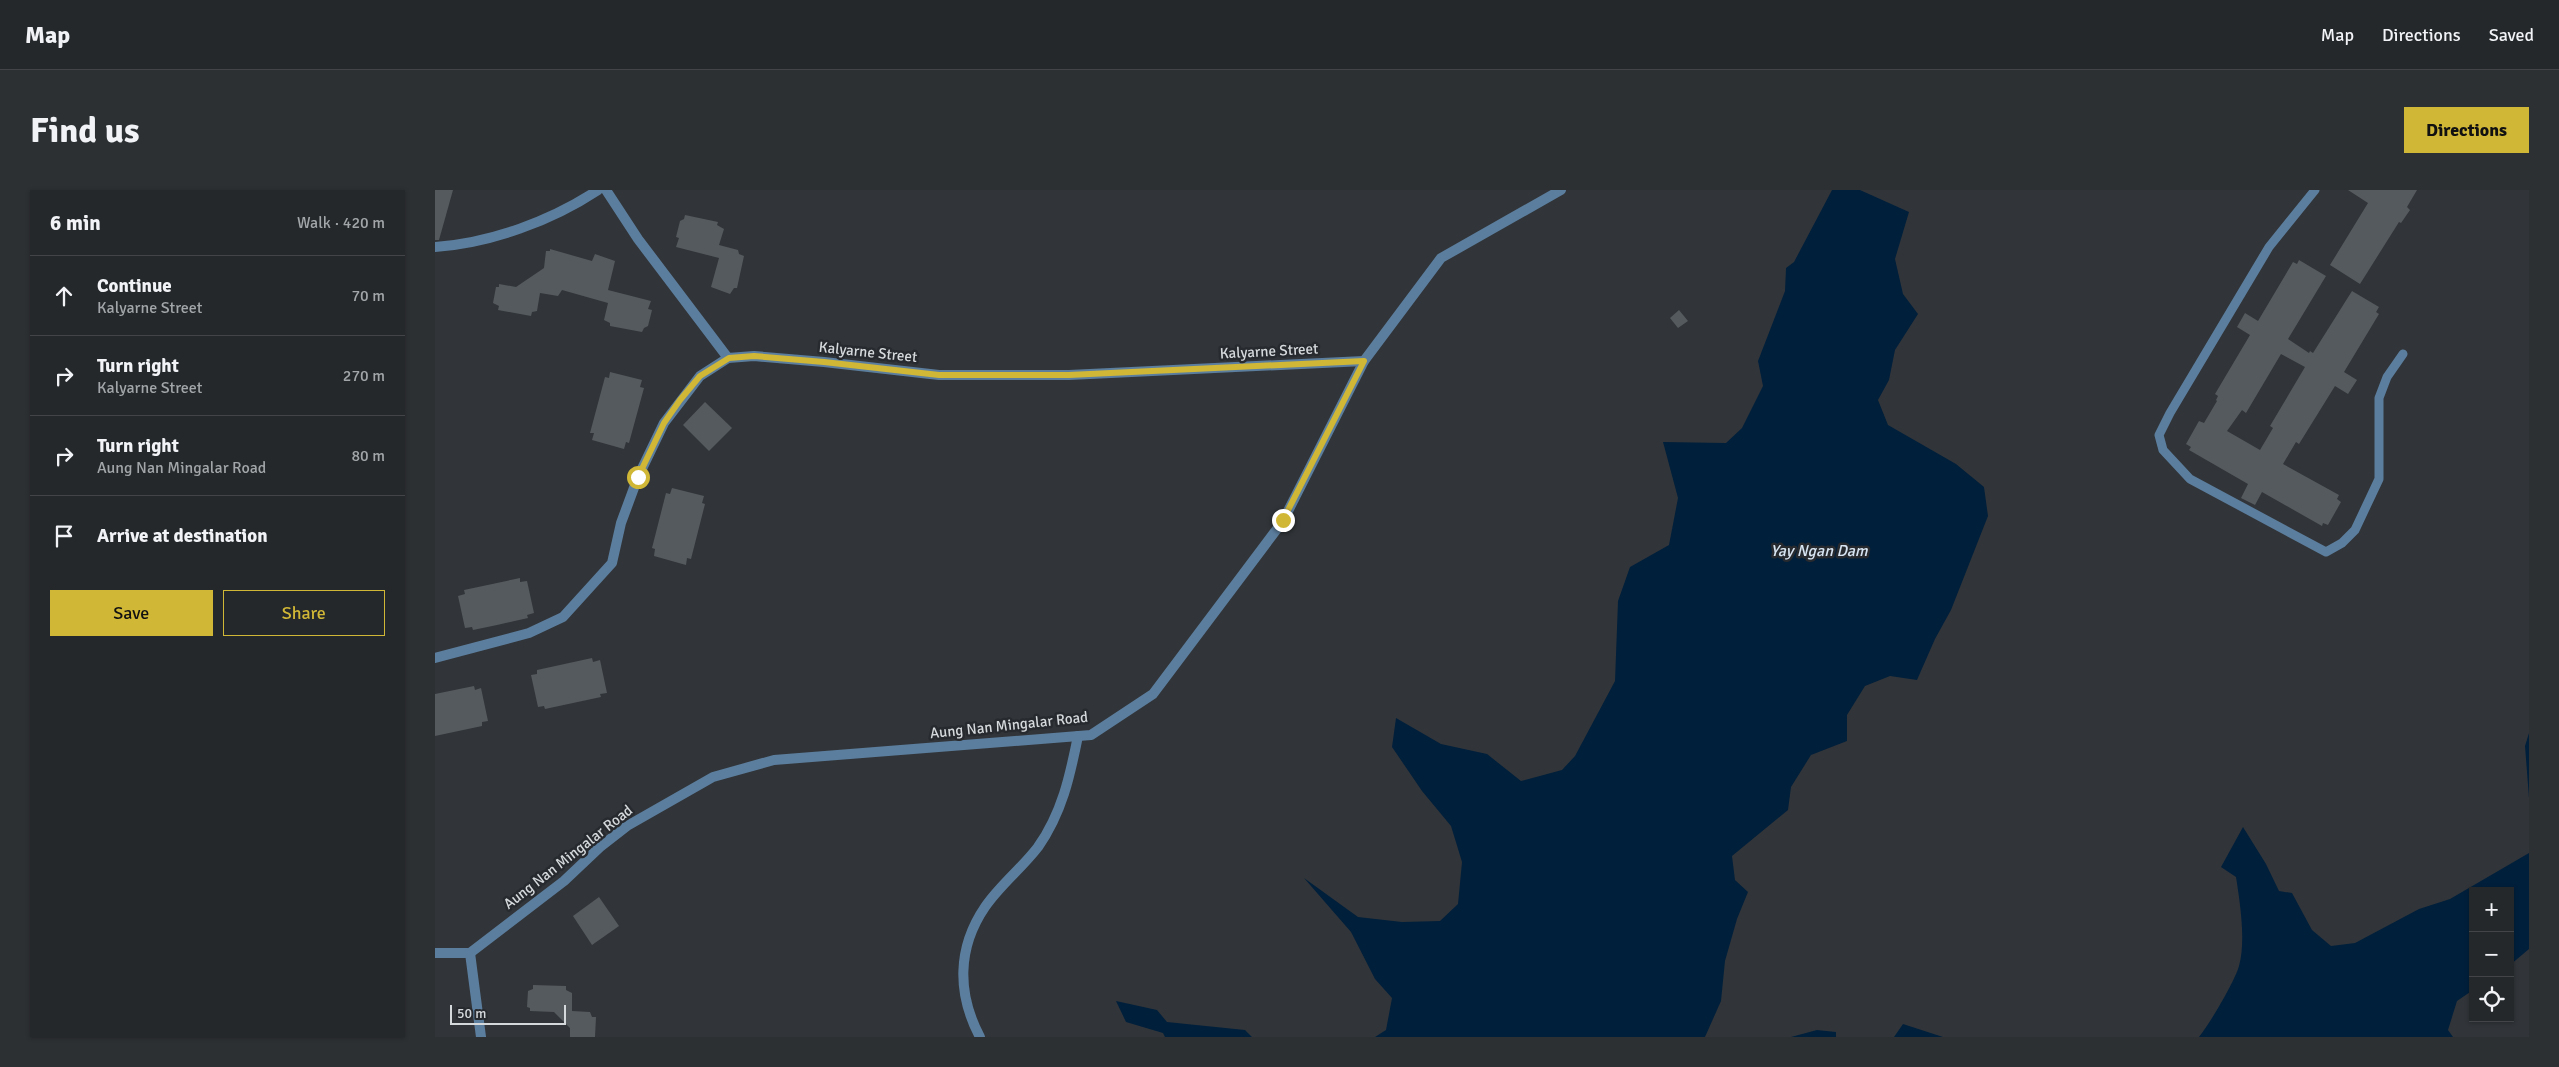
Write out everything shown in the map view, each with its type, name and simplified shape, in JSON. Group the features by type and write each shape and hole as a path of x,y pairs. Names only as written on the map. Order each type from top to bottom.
{"street":[{"path":"435,247 452,246 511,231 565,210 598,190"},
{"path":"606,190 639,239 729,358"},
{"name":"Aung Nan Mingalar Road","path":"469,953 564,881 600,847 627,826 713,777 773,760 1091,735 1153,694 1283,520 1364,361 1441,258 1561,190"},
{"name":"Kalyarne Street","path":"435,658 529,633 563,618 612,563 621,523 638,477 664,423 700,376 729,358 754,356 939,375 1069,375 1364,361"},
{"path":"980,1037 973,1023 963,992 964,960 970,937 985,907 1038,846 1058,813 1068,785 1078,736"},
{"path":"435,953 469,953 481,1037"}],"lane":[{"path":"2315,190 2269,247 2170,413 2159,435 2163,450 2189,479 2326,552 2342,543 2355,530 2379,479 2379,398 2387,377 2403,354"}],"water":[{"name":"Yay Ngan Dam","path":"1832,190 1860,190 1909,212 1895,259 1903,294 1918,314 1895,350 1889,380 1878,400 1888,425 1956,464 1984,487 1988,516 1951,610 1935,639 1917,680 1890,676 1865,686 1847,715 1847,741 1811,755 1791,787 1788,810 1732,856 1735,880 1748,892 1737,919 1725,961 1721,1001 1705,1037 1375,1037 1386,1030 1392,998 1375,979 1351,932 1304,878 1358,917 1402,922 1440,921 1458,904 1462,862 1451,826 1422,791 1392,747 1396,718 1441,744 1487,754 1521,781 1562,770 1575,756 1615,681 1618,601 1630,567 1669,545 1678,498 1663,442 1726,443 1742,428 1763,386 1758,361 1785,291 1786,268 1794,262"},
{"path":"2529,733 2529,798 2525,746"},
{"path":"2243,827 2266,864 2279,891 2292,893 2312,930 2331,946 2355,943 2419,909 2450,899 2469,888 2469,993 2457,1001 2448,1030 2453,1037 2199,1037 2232,982 2241,956 2241,910 2236,877 2221,867"},
{"path":"2529,853 2529,949 2514,962 2514,887 2471,887"},
{"path":"1116,1001 1157,1010 1167,1022 1245,1030 1252,1037 1165,1037 1163,1033 1126,1022"},
{"path":"1903,1024 1943,1037 1894,1037"},
{"path":"1817,1030 1836,1032 1836,1037 1791,1037"}],"building":[{"path":"435,190 453,190 439,240 435,240"},
{"path":"2348,190 2417,190 2407,207 2410,210 2401,223 2399,222 2360,284 2330,265 2368,203"},
{"path":"685,215 718,222 717,225 724,229 719,245 738,250 739,254 744,256 737,288 734,288 730,294 711,287 719,258 676,247 679,238 676,237 680,221 684,219"},
{"path":"550,249 592,261 595,254 615,261 608,290 651,301 648,309 652,310 648,326 642,332 610,326 610,323 604,320 608,303 562,290 558,296 540,293 537,311 532,312 531,316 498,310 499,306 493,303 496,287 499,287 499,284 516,287 544,268 546,251 550,251"},
{"path":"2299,260 2326,276 2288,339 2309,353 2310,351 2313,353 2352,291 2379,307 2376,312 2379,314 2344,372 2357,380 2348,394 2335,386 2299,444 2296,442 2283,464 2339,495 2337,499 2341,502 2328,525 2323,523 2322,526 2262,492 2255,505 2241,498 2248,484 2189,450 2191,447 2186,444 2199,421 2204,423 2217,401 2218,396 2215,394 2250,335 2237,327 2245,313 2258,321 2293,262 2297,264","holes":["2281,354 2305,367 2270,426 2273,428 2260,450 2227,431 2242,410 2246,413"]},
{"path":"1679,310 1688,321 1678,328 1670,318"},
{"path":"610,372 642,380 640,387 644,388 629,443 626,442 624,449 592,440 594,433 590,433 605,377 609,378"},
{"path":"705,402 732,428 709,451 683,425"},
{"path":"672,488 704,496 702,503 705,504 691,559 687,558 686,565 654,556 655,549 652,548 666,493 670,494"},
{"path":"520,578 520,582 527,581 534,613 527,615 528,618 497,625 473,630 472,627 465,628 458,596 465,594 464,590"},
{"path":"592,658 593,662 600,660 607,693 600,694 601,697 545,709 544,706 538,707 531,675 537,674 537,670"},
{"path":"474,686 475,690 481,688 488,721 482,722 482,726 435,736 435,694"},
{"path":"599,897 619,926 592,945 573,916"},
{"path":"533,985 566,986 566,990 572,993 572,1011 590,1012 592,1017 596,1017 595,1037 570,1037 570,1028 554,1012 530,1011 530,1008 527,1007 528,991 533,989"}],"route":[{"path":"638,477 664,423 680,400 700,376 729,358 754,356 939,375 1069,375 1364,361 1283,520"}]}
